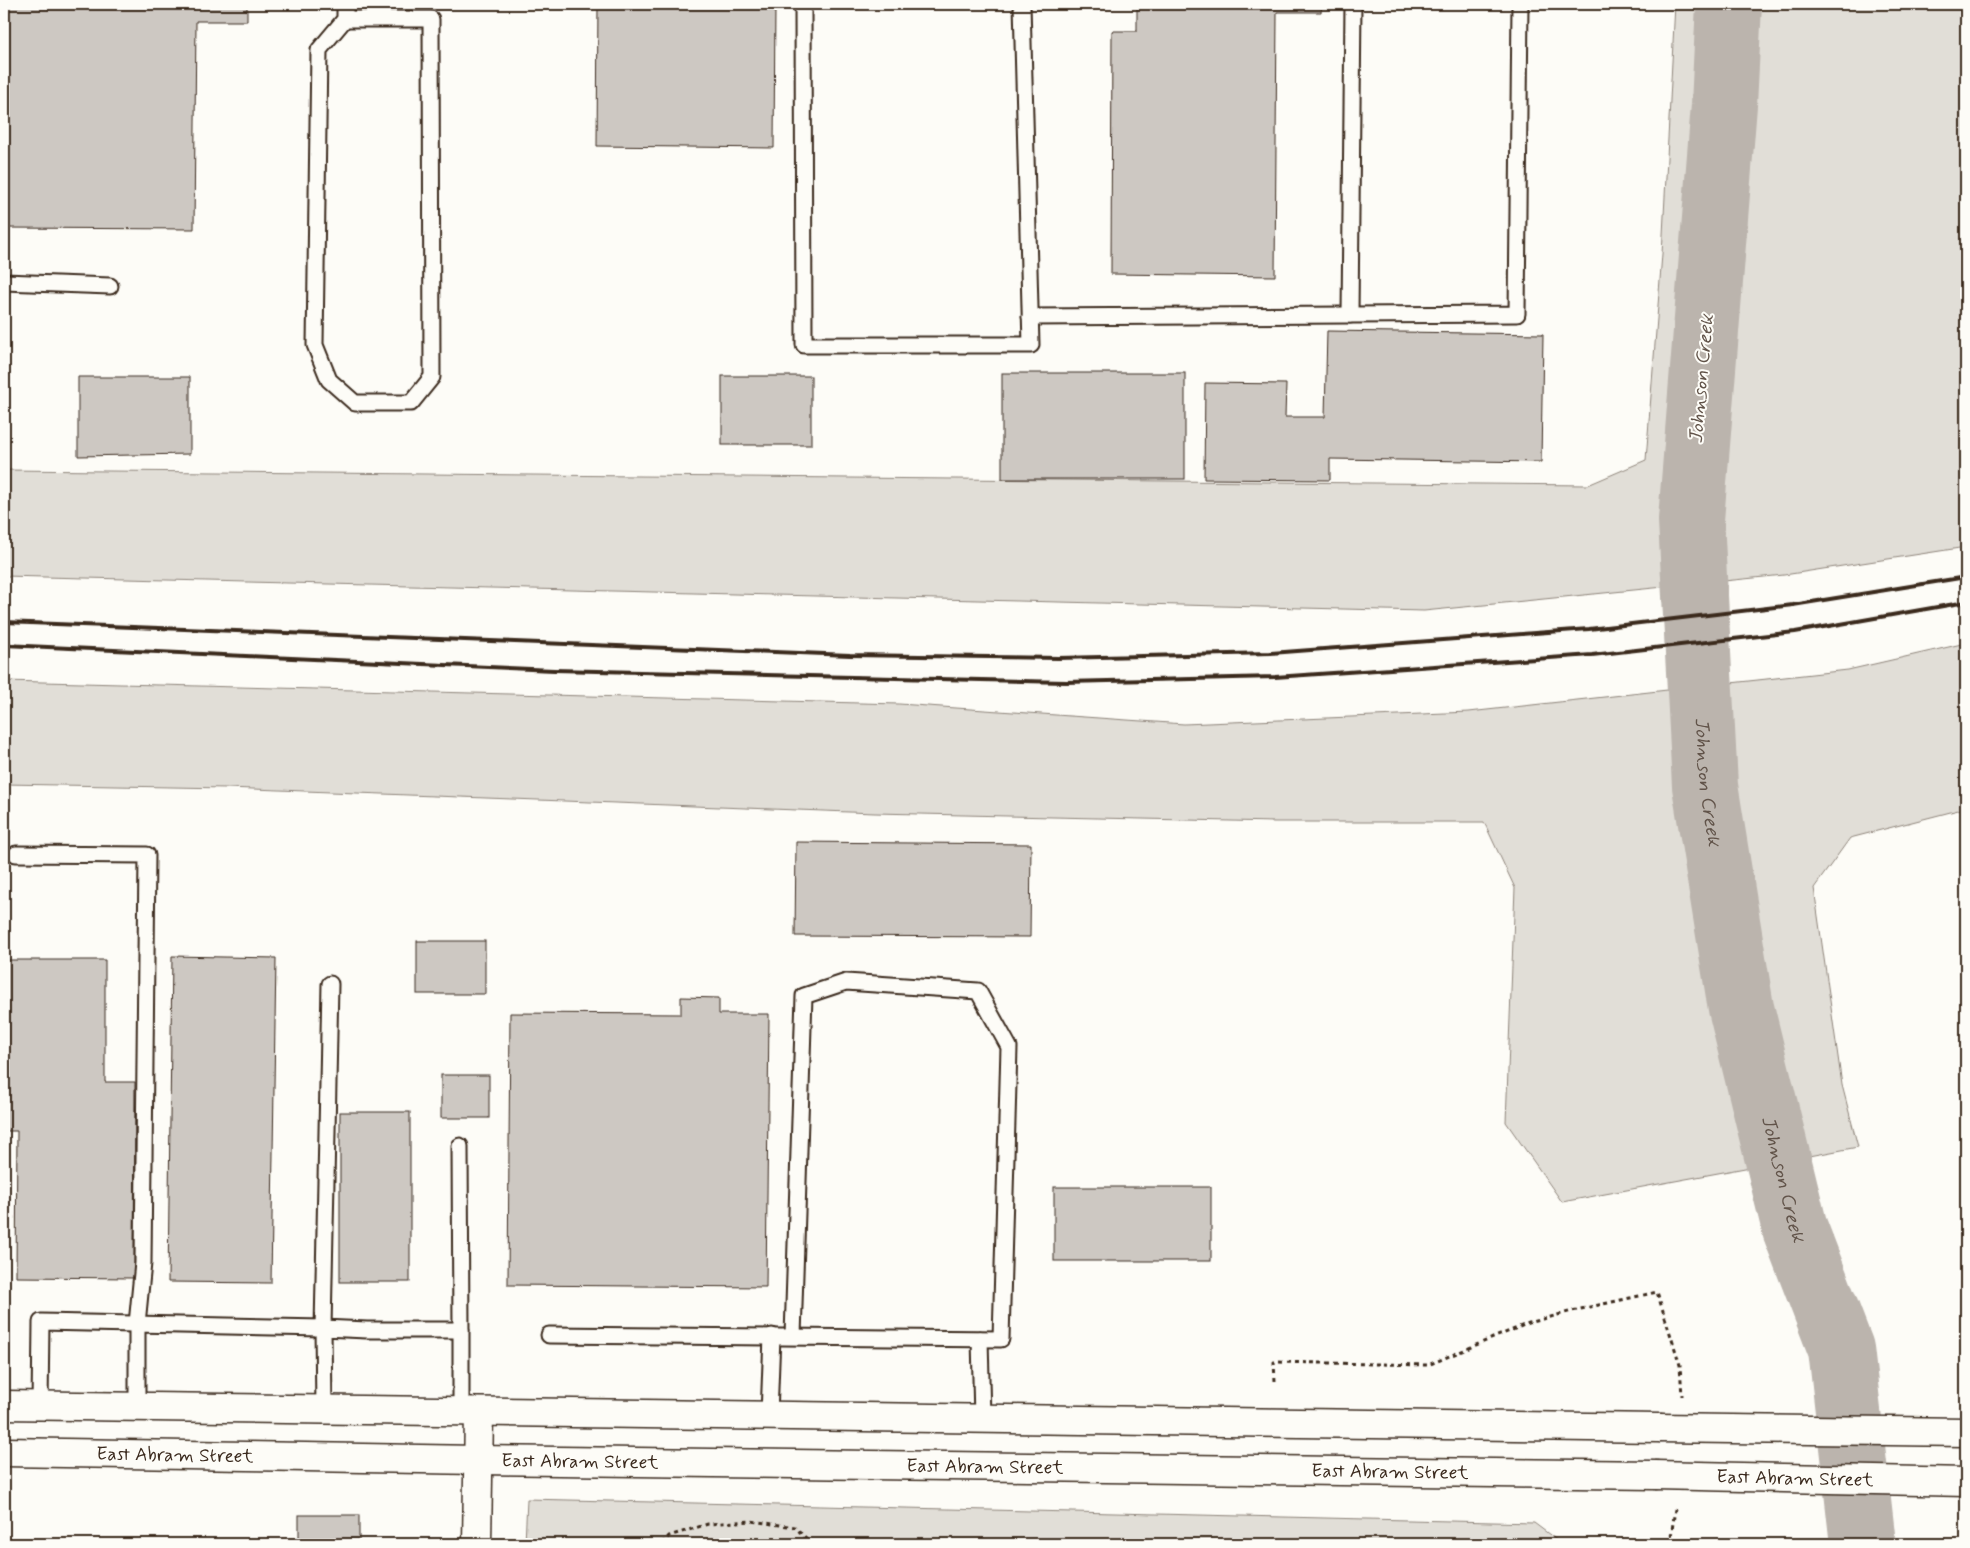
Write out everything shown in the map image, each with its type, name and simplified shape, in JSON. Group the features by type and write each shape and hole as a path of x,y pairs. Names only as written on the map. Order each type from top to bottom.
{"main road":[{"path":"4,1405 1966,1432"},
{"path":"470,1412 478,1460 477,1544"},
{"name":"East Abram Street","path":"4,1452 478,1460 1655,1474 1966,1482"}],"lane":[{"path":"345,4 345,20 319,50 314,345 329,380 355,403 411,403 432,377 431,20 345,20"},
{"path":"803,4 804,345 1032,345 1022,4"},
{"path":"1350,315 1353,4"},
{"path":"1030,317 1517,314 1520,4"},
{"path":"4,282 110,286"},
{"path":"16,854 147,855 143,1263 137,1324 137,1407"},
{"path":"549,1335 1001,1339 1008,1047 978,991 846,982 804,996 793,1336"},
{"path":"324,1409 323,1328 330,984"},
{"path":"460,1146 461,1330 470,1412"},
{"path":"40,1406 41,1322 367,1330 461,1330"},
{"path":"769,1415 772,1336"},
{"path":"980,1339 982,1418"}],"path":[{"path":"1275,1381 1274,1362 1428,1366 1529,1323 1572,1311 1657,1292 1680,1365 1682,1401"},
{"path":"1670,1544 1676,1503"},
{"path":"662,1544 669,1536 708,1524 751,1521 795,1527 812,1544"}],"shaded area":[{"path":"1675,4 1966,4 1966,547 1784,575 1424,611 4,576 4,470 1588,485 1646,460 1662,254"},
{"path":"1966,643 1966,808 1850,838 1814,888 1842,1085 1858,1147 1562,1202 1506,1122 1515,888 1484,822 1275,822 875,813 227,788 4,784 4,681 899,704 1184,724 1469,712 1848,670"},
{"path":"527,1499 1534,1523 1562,1544 525,1544"}],"building":[{"path":"4,4 247,4 247,21 196,21 194,229 4,228"},
{"path":"598,4 775,4 774,148 597,146"},
{"path":"1137,4 1322,4 1321,12 1277,12 1275,276 1111,274 1112,31 1137,31"},
{"path":"1327,331 1543,334 1541,462 1330,459 1330,480 1204,479 1205,383 1286,384 1285,417 1325,417"},
{"path":"1002,373 1185,373 1185,479 1002,479"},
{"path":"722,376 811,376 811,445 722,445"},
{"path":"78,377 190,377 190,454 78,456"},
{"path":"796,842 1031,844 1030,937 795,936"},
{"path":"417,941 485,941 485,994 417,994"},
{"path":"172,956 276,958 271,1283 168,1282"},
{"path":"4,960 105,960 105,1082 135,1082 134,1278 16,1277 17,1131 4,1131"},
{"path":"681,997 719,998 719,1014 769,1014 766,1287 508,1285 510,1013 681,1014"},
{"path":"441,1075 489,1075 489,1118 441,1118"},
{"path":"340,1112 410,1112 410,1282 340,1282"},
{"path":"1054,1187 1211,1187 1211,1261 1054,1261"},
{"path":"299,1515 359,1515 359,1544 299,1544"}],"waterway":[{"name":"Johnson Creek","path":"1729,4 1724,105 1691,520 1705,786 1741,1008 1795,1229 1841,1349 1863,1544"}],"railway":[{"path":"4,622 850,655 1058,658 1271,653 1589,629 1793,605 1966,577"},
{"path":"4,645 554,670 1066,682 1275,677 1592,655 1795,632 1966,602"}]}
